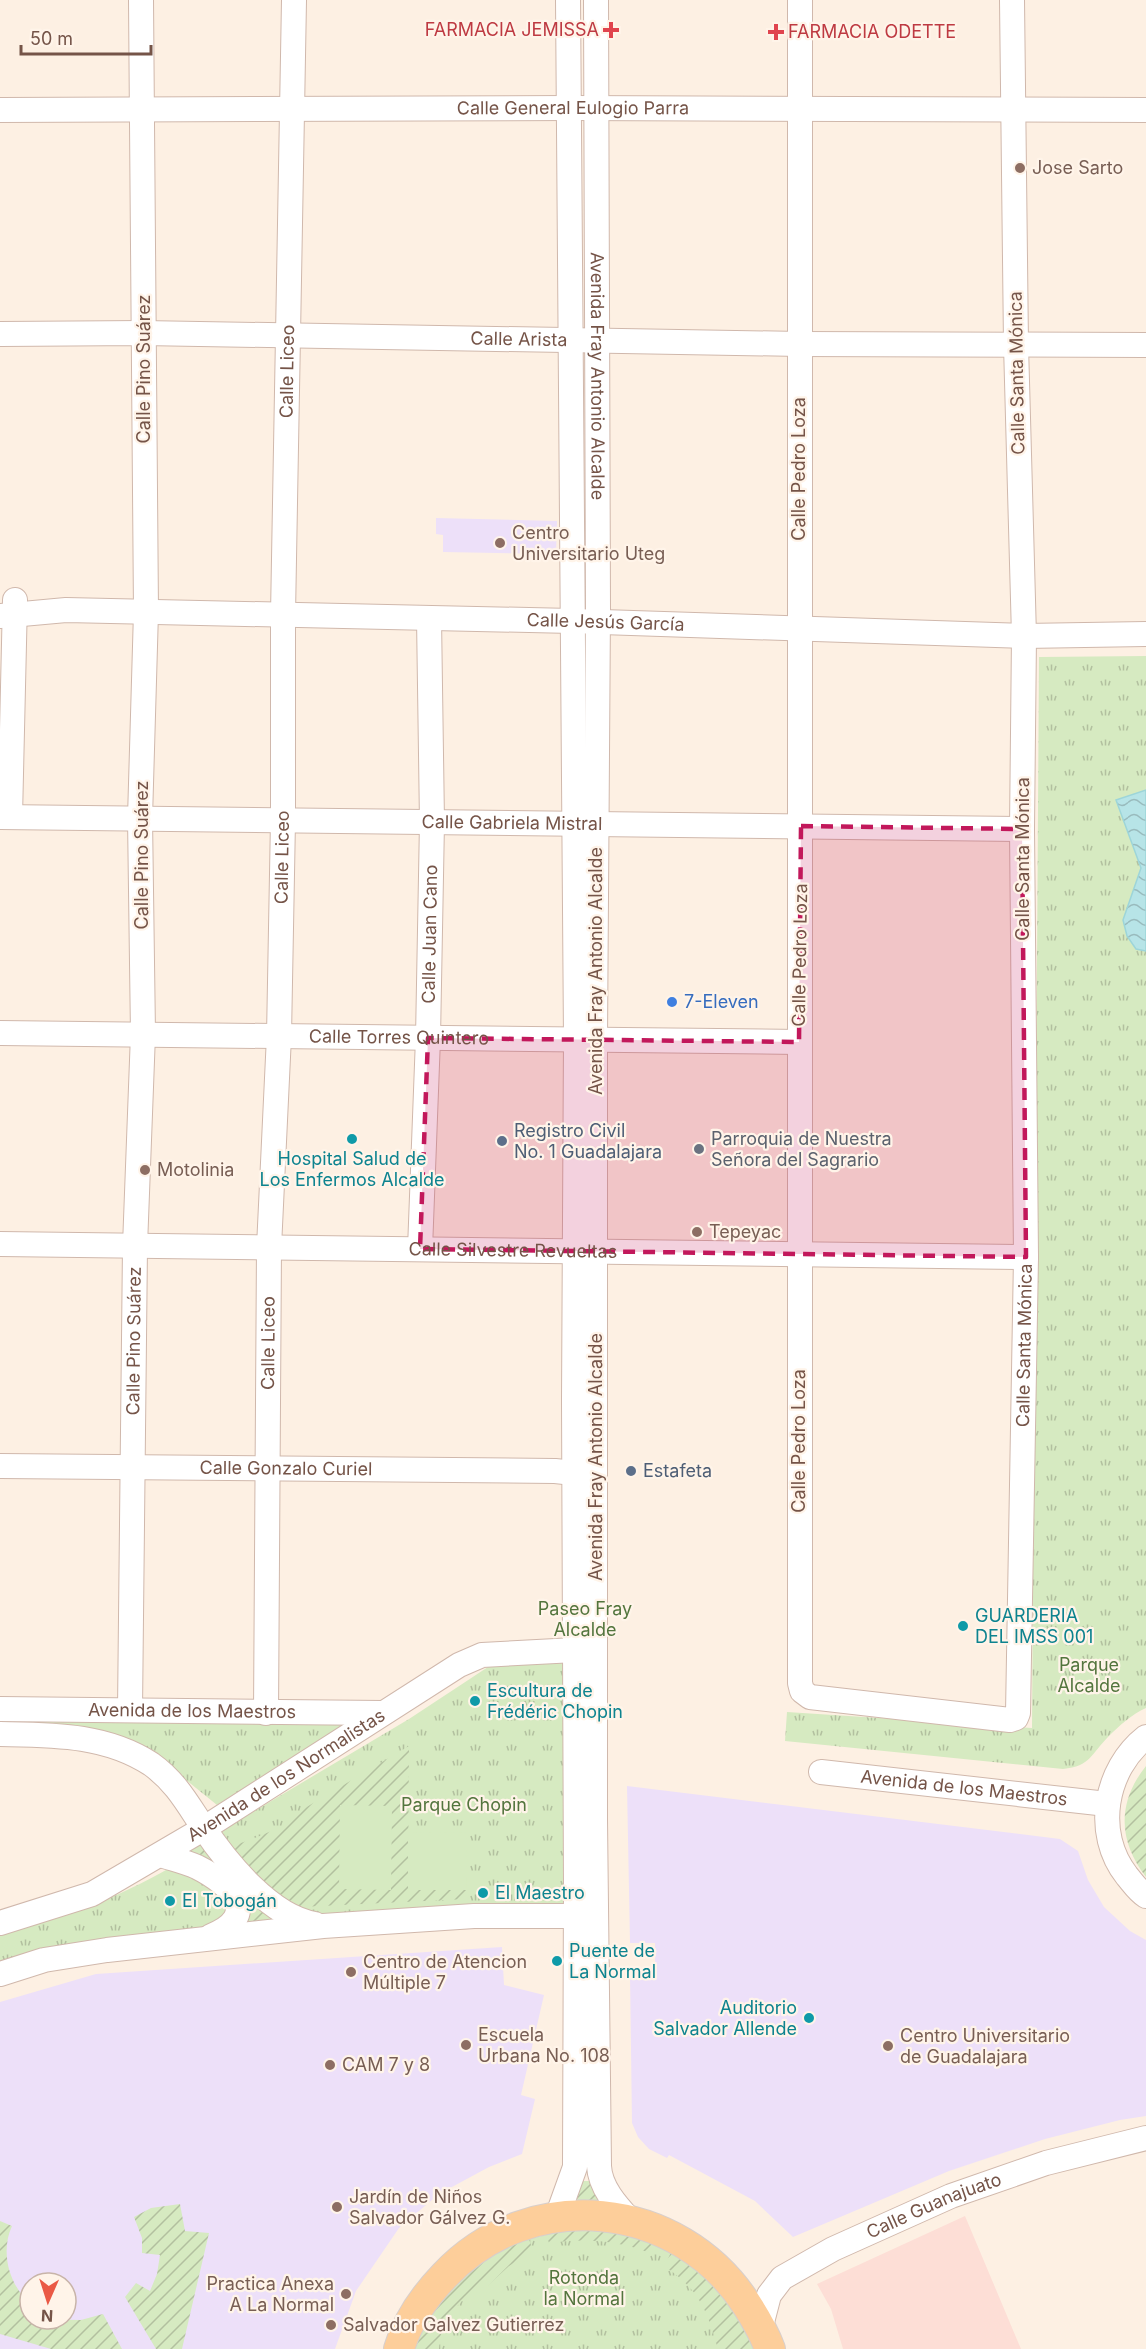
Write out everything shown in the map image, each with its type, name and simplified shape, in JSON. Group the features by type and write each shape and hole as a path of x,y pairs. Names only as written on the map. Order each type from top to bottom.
{"main road":[{"path":"399,2349 409,2323 428,2293 458,2261 495,2236 533,2222 557,2217 594,2215 630,2220 674,2236 707,2258 733,2283 765,2337"}],"street":[{"name":"Calle Pino Suárez","path":"130,1710 135,1246 142,1035 140,818 146,612 141,0"},
{"name":"Calle Liceo","path":"266,1713 269,1247 279,1036 294,0"},
{"name":"Avenida Fray Antonio Alcalde","path":"568,0 572,339 572,621 585,824 585,1251 595,1820 598,2166 599,2176 617,2206 630,2220"},
{"name":"Avenida Fray Antonio Alcalde","path":"585,824 598,621 596,0"},
{"name":"Calle Pedro Loza","path":"800,0 800,1683 802,1691 810,1697 999,1719 1016,1718"},
{"name":"Calle Santa Mónica","path":"1012,0 1016,345 1023,636 1022,829 1026,1257 1018,1713 1016,1718"},
{"name":"Calle General Eulogio Parra","path":"0,110 292,111 568,108 1146,110"},
{"name":"Calle Arista","path":"0,334 143,333 800,344 1146,345"},
{"name":"Calle Jesús García","path":"7,608 598,621 799,630 1023,636 1146,634"},
{"path":"5,817 7,608"},
{"name":"Calle Juan Cano","path":"420,1250 428,1038 432,822 429,618"},
{"name":"Calle Gabriela Mistral","path":"5,817 1022,829"},
{"name":"Calle Torres Quintero","path":"0,1033 799,1042"},
{"name":"Calle Silvestre Revueltas","path":"0,1244 1026,1257"},
{"name":"Avenida Fray Antonio Alcalde","path":"557,2217 575,2167 574,1473 585,1251"},
{"name":"Calle Gonzalo Curiel","path":"0,1466 574,1473"},
{"path":"575,1650 587,1664 588,1806 595,1820"},
{"name":"Avenida de los Normalistas","path":"0,1923 92,1894 161,1855 459,1665 482,1655 575,1650"},
{"name":"Avenida de los Maestros","path":"0,1709 383,1713"},
{"name":"Avenida de los Maestros","path":"0,1734 80,1737 107,1744 150,1764 168,1778 183,1795 203,1828 240,1874 274,1907 306,1923 323,1926"},
{"path":"1146,1737 1133,1747 1116,1773 1107,1804 1108,1836 1119,1867 1146,1896"},
{"name":"Avenida de los Maestros","path":"821,1772 1107,1804"},
{"path":"161,1855 197,1867 223,1884 237,1900 238,1916 234,1923 226,1930 203,1940"},
{"path":"0,1974 44,1960 107,1950 323,1926 474,1916 576,1916"},
{"name":"Calle Guanajuato","path":"765,2337 769,2295 782,2278 833,2249 951,2196 1046,2163 1146,2138"}],"highlighted area":[{"path":"801,826 1022,829 1026,1257 420,1249 428,1038 799,1042"}],"shaded area":[{"name":"Centro Universitario Uteg","path":"436,518 557,521 556,554 443,552 443,535 436,534"},
{"name":"Centro Universitario de Guadalajara","path":"627,1786 1060,1839 1078,1851 1088,1880 1104,1907 1130,1931 1146,1940 1146,2116 1120,2120 1045,2139 949,2171 793,2237 755,2201 669,2155 667,2158 649,2149 638,2137 632,2123 630,1975 655,1975 655,1943 630,1943"},
{"path":"502,1947 504,1985 544,1995 521,2095 535,2099 522,2154 489,2167 439,2194 399,2228 356,2291 335,2349 0,2349 0,2002 96,1974"},
{"path":"965,2216 1021,2349 843,2349 831,2309 817,2284"}],"green space":[{"name":"Parque Alcalde","path":"1146,656 1146,1708 1121,1725 1085,1762 1063,1769 785,1741 787,1712 1032,1728 1039,657"},
{"name":"Parque Chopin","path":"569,1663 566,1909 300,1914 214,1835 409,1719 491,1665"},
{"path":"0,1717 347,1725 217,1805 175,1771 0,1726"},
{"path":"409,1746 408,1889 466,1890 466,1899 300,1907 268,1886 230,1847 289,1822 305,1808"},
{"path":"1146,1766 1146,1877 1130,1850 1125,1822 1130,1793"},
{"path":"340,1805 392,1806 391,1890 339,1889"},
{"path":"408,1832 467,1833 466,1890 408,1890"},
{"path":"204,1842 232,1874 181,1855"},
{"path":"173,1866 228,1897 226,1924 0,1963 0,1935 89,1906 130,1889"},
{"path":"239,1879 283,1918 239,1929"},
{"path":"583,2181 591,2181 601,2208 574,2208"},
{"path":"180,2204 185,2231 209,2233 182,2349 156,2349 125,2297 136,2283 150,2291 157,2274 160,2255 142,2253 142,2238 134,2217 151,2208"},
{"path":"0,2221 12,2226 8,2236 7,2257 12,2278 18,2288 18,2331 78,2331 78,2320 103,2314 122,2349 51,2349 0,2334"},
{"name":"Rotonda la Normal","path":"573,2228 674,2249 758,2349 411,2349 498,2247"},
{"path":"606,2228 659,2243 653,2254 601,2241 549,2243 545,2231"},
{"path":"528,2236 533,2251 509,2266 485,2288 462,2301 450,2314 440,2337 439,2349 411,2349 414,2337 463,2271"},
{"path":"673,2249 736,2305 758,2349 718,2349 710,2323 694,2292 664,2266"}],"water":[{"path":"1146,790 1146,951 1136,949 1127,936 1123,920 1141,868 1116,800"}],"place":[{"name":"FARMACIA JEMISSA","path":"611,30"},
{"name":"FARMACIA ODETTE","path":"776,32"},
{"name":"Jose Sarto","path":"1020,168"},
{"name":"Centro Universitario Uteg","path":"500,543"},
{"name":"7-Eleven","path":"672,1002"},
{"name":"Hospital Salud de Los Enfermos Alcalde","path":"352,1139"},
{"name":"Registro Civil No. 1 Guadalajara","path":"502,1141"},
{"name":"Parroquia de Nuestra Señora del Sagrario","path":"699,1149"},
{"name":"Motolinia","path":"145,1170"},
{"name":"Tepeyac","path":"697,1232"},
{"name":"Estafeta","path":"631,1471"},
{"name":"GUARDERIA DEL IMSS 001","path":"963,1626"},
{"name":"Escultura de Frédéric Chopin","path":"475,1701"},
{"name":"El Maestro","path":"483,1893"},
{"name":"El Tobogán","path":"170,1901"},
{"name":"Puente de La Normal","path":"557,1961"},
{"name":"Centro de Atencion Múltiple 7","path":"351,1972"},
{"name":"Auditorio Salvador Allende","path":"809,2018"},
{"name":"Escuela Urbana No. 108","path":"466,2045"},
{"name":"Centro Universitario de Guadalajara","path":"888,2046"},
{"name":"CAM 7 y 8","path":"330,2065"},
{"name":"Jardín de Niños Salvador Gálvez G.","path":"337,2207"},
{"name":"Practica Anexa A La Normal","path":"346,2294"},
{"name":"Salvador Galvez Gutierrez","path":"331,2325"}],"park label":[{"name":"Paseo Fray Alcalde","path":"585,1619"}]}
